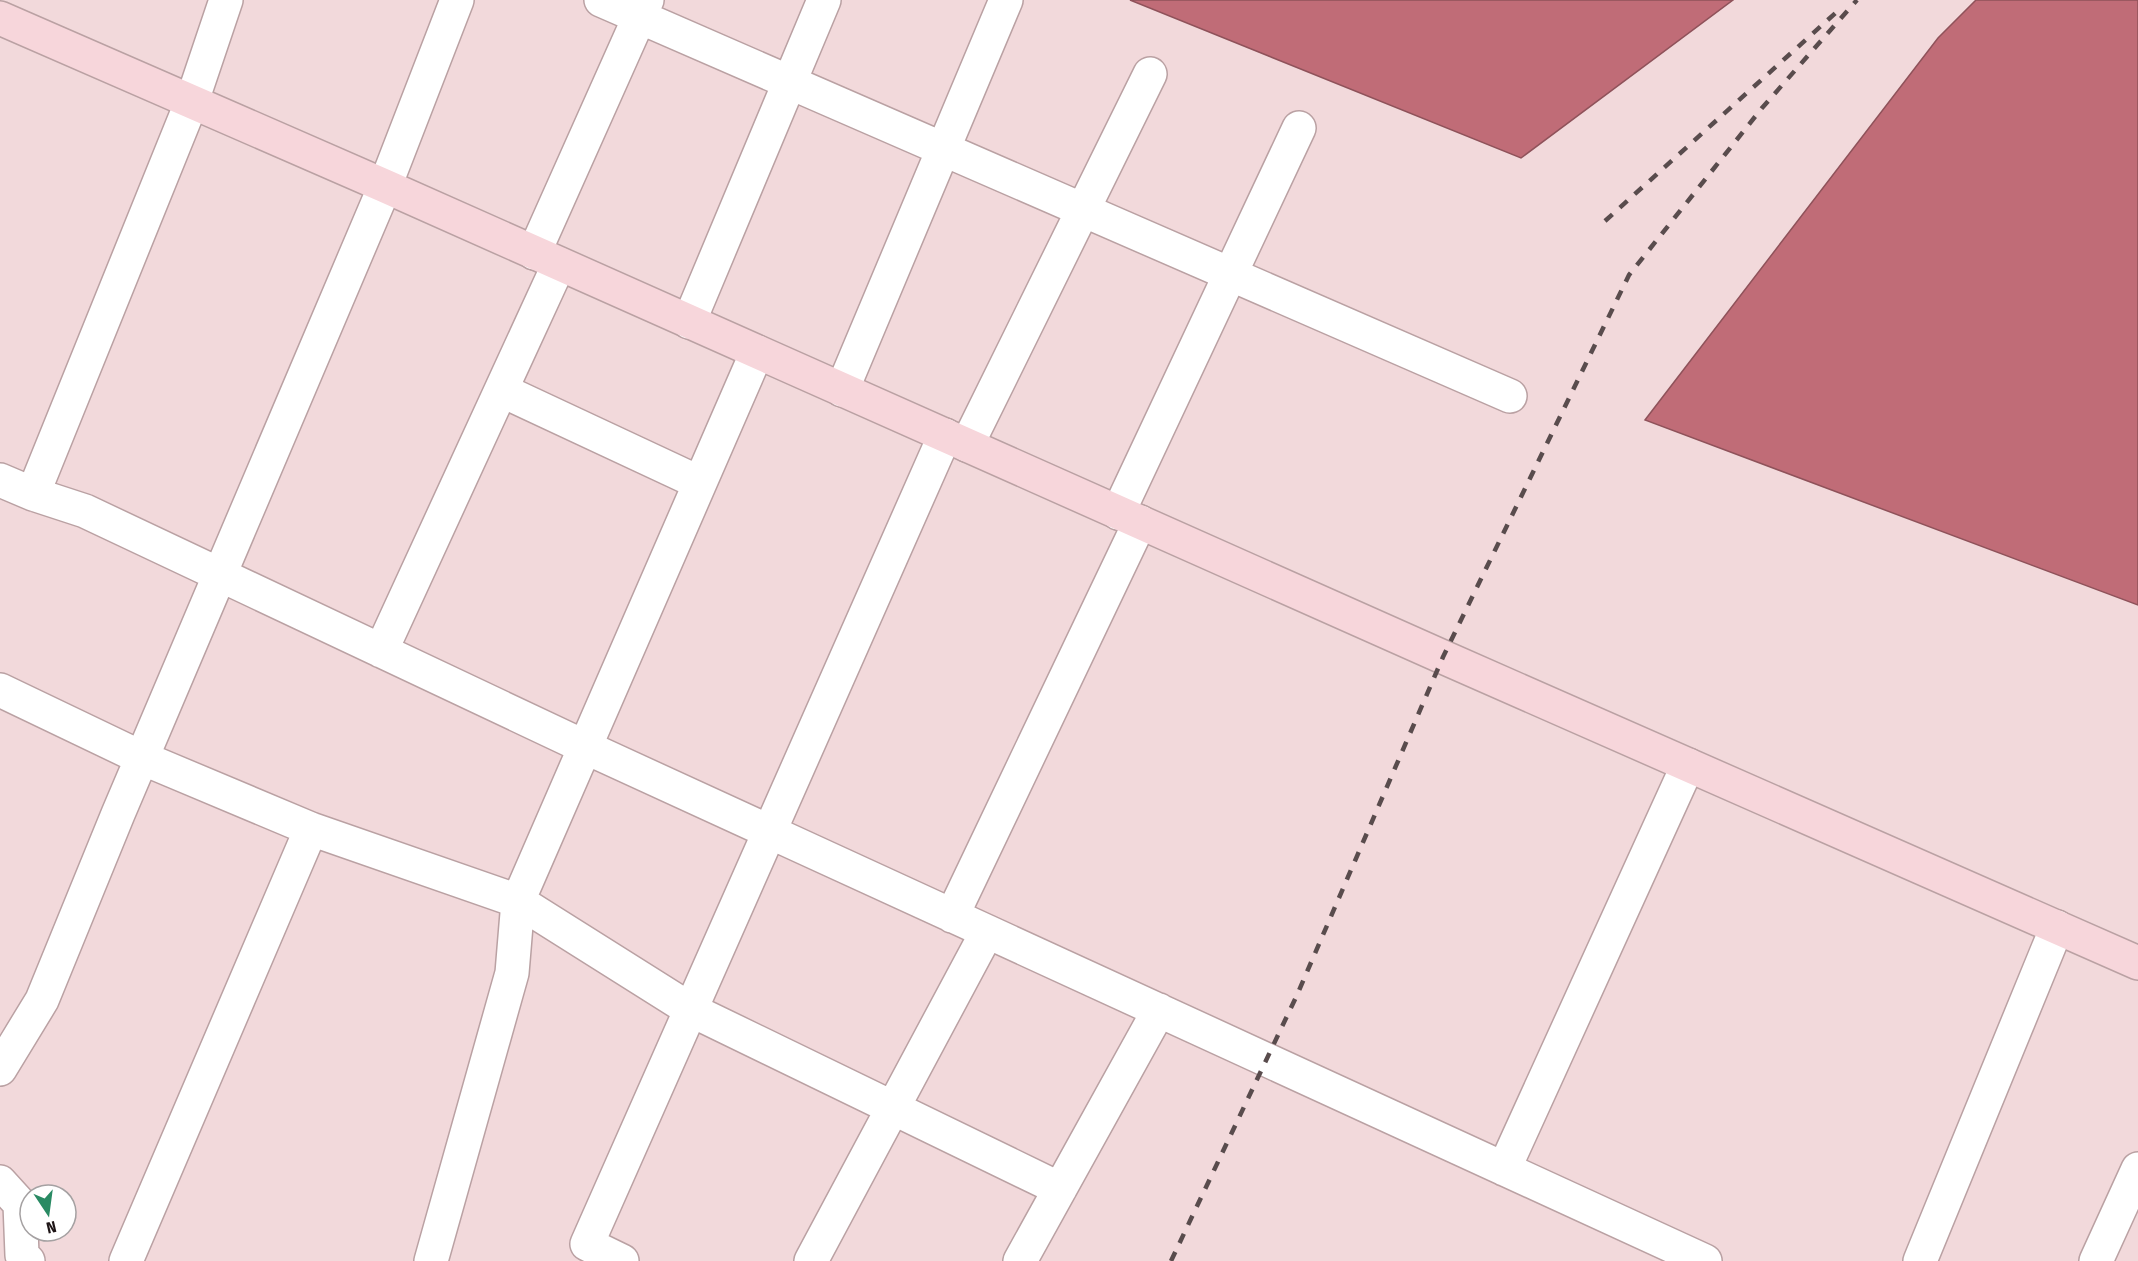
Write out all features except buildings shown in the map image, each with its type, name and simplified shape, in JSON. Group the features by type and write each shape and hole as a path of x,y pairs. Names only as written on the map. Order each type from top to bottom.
{"main road":[{"path":"0,18 385,186 2138,963"}],"street":[{"path":"33,495 192,101 226,0"},
{"path":"0,1069 42,1000 142,758 385,186 457,0"},
{"path":"601,0 644,8 790,82 1510,396"},
{"path":"689,322 824,0"},
{"path":"842,390 1006,0"},
{"path":"381,651 501,390 547,258 644,8"},
{"path":"622,1261 587,1244 769,832 956,440 1083,210 1149,74"},
{"path":"952,916 1129,517 1230,274 1299,128"},
{"path":"431,1261 512,973 518,901 757,352"},
{"path":"501,390 700,483"},
{"path":"0,480 33,495 86,511 585,747 1705,1261"},
{"path":"0,690 142,758 311,829 518,901 691,1010 1060,1189"},
{"path":"1504,1169 1688,765"},
{"path":"126,1261 311,829"},
{"path":"1920,1261 2056,927"},
{"path":"811,1261 987,932"},
{"path":"1020,1261 1159,1010"},
{"path":"2096,1261 2138,1169"},
{"path":"0,1182 20,1204 21,1259"}],"shaded area":[{"path":"1130,0 1733,0 1521,158"},
{"path":"1976,0 2138,0 2138,605 1645,420 1938,38"}],"railway":[{"path":"1171,1261 1297,995 1443,657 1629,275 1762,108 1857,0"},
{"path":"1605,221 1841,8"}]}
